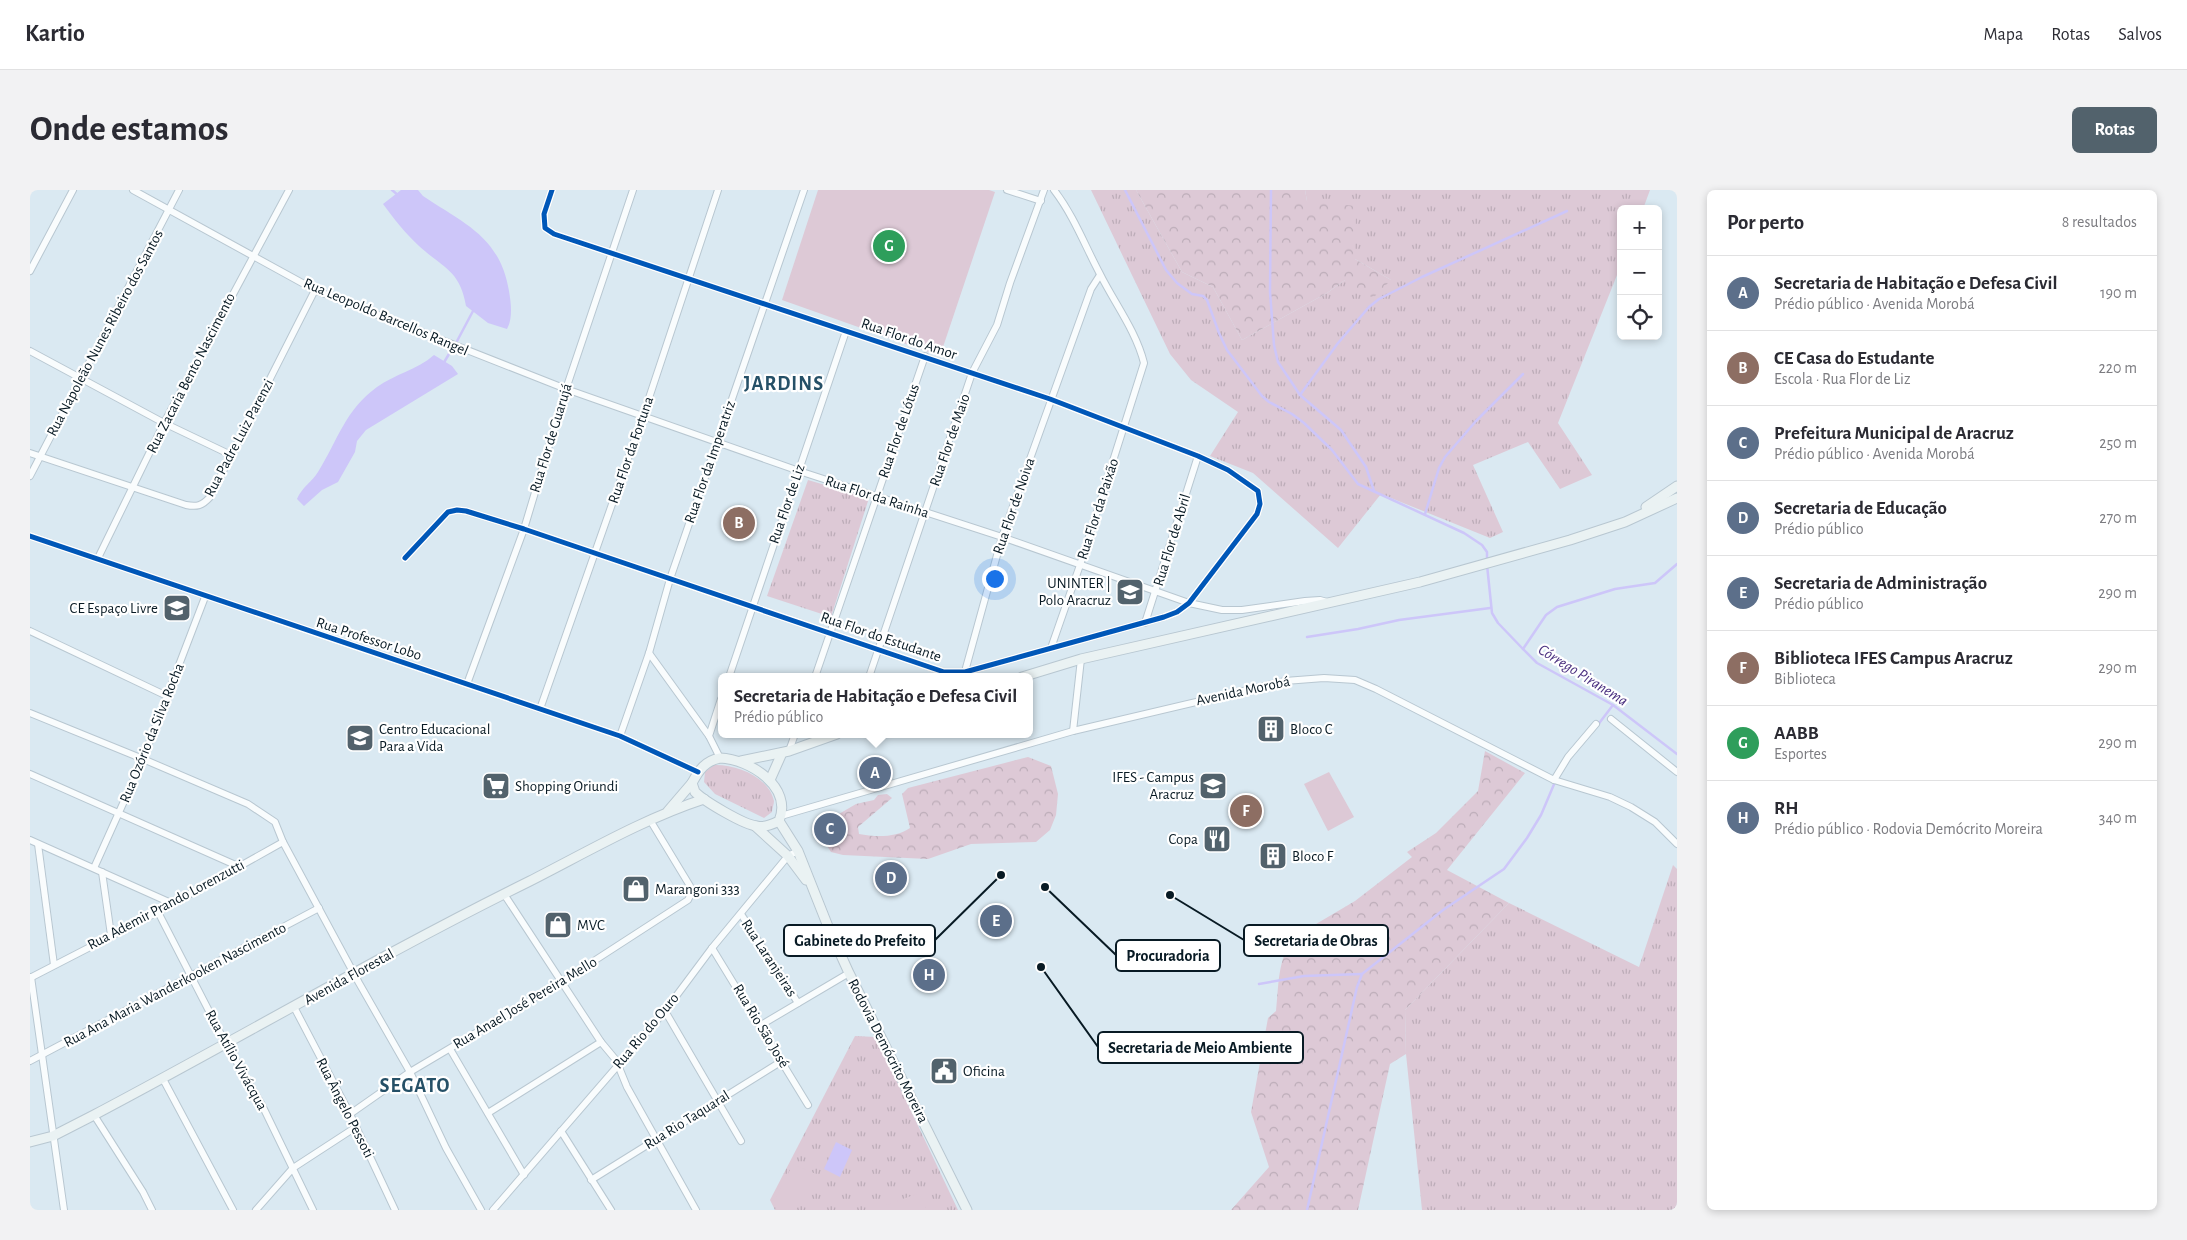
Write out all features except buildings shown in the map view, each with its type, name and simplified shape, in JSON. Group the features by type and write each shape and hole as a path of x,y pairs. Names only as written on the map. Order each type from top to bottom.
{"main road":[{"path":"1625,522 1677,486"},
{"path":"1033,674 1081,659 1420,582 1474,566 1522,555 1625,522 1677,498"},
{"path":"668,811 692,783 704,764 712,760 720,758 741,761 785,752 825,738"},
{"path":"770,780 785,752"},
{"path":"741,761 770,780 778,789 781,798 780,818 765,826 756,826"},
{"path":"692,783 695,792 704,799"},
{"path":"668,811 704,799"},
{"name":"Rodovia Demócrito Moreira","path":"704,799 756,826 788,856 813,890"},
{"name":"Avenida Florestal","path":"30,1142 53,1136 94,1116 354,973 668,811"},
{"name":"Rodovia Demócrito Moreira","path":"780,818 798,851 850,974 966,1210"}],"street":[{"path":"30,271 73,190"},
{"name":"Rua Leopoldo Barcellos Rangel","path":"133,190 316,290 566,389"},
{"name":"Rua Napoleão Nunes Ribeiro dos Santos","path":"30,476 80,377 115,315 180,190"},
{"name":"Rua Zacaria Bento Nascimento","path":"98,558 164,423 289,190"},
{"name":"Rua Flor do Amor","path":"552,190 544,214 545,228 554,234 689,278 764,306 925,356 1124,426 1228,470 1258,491"},
{"name":"Rua Flor de Guarujá","path":"467,684 524,529 566,389 633,190"},
{"name":"Rua Flor da Fortuna","path":"540,709 718,190"},
{"name":"Rua Flor da Imperatriz","path":"620,736 649,653 670,579 804,190"},
{"path":"1007,190 1041,201"},
{"name":"Rua Flor de Maio","path":"870,673 972,373 997,325 1010,283 1044,190"},
{"name":"Rua Flor da Paixão","path":"1051,648 1080,565 1144,363 1137,342 1100,275 1066,205 1054,190"},
{"name":"Rua Flor de Noiva","path":"965,673 1002,537 1091,289 1100,275"},
{"name":"Rua Padre Luiz Parenzi","path":"30,453 186,505 196,507 204,505 316,290"},
{"name":"Rua Flor de Liz","path":"730,673 846,331"},
{"path":"30,351 164,423 231,455"},
{"name":"Rua Flor de Lótus","path":"816,673 925,356"},
{"name":"Rua Flor da Rainha","path":"566,389 799,471 1002,537 1189,603 1222,610 1250,609 1320,600 1329,603"},
{"name":"Rua Flor de Abril","path":"1145,623 1198,456"},
{"name":"Rua Flor do Estudante","path":"970,673 1177,612 1189,603 1257,514 1260,504 1258,491"},
{"name":"Rua Flor do Estudante","path":"405,558 443,516 452,510 466,511 951,673"},
{"name":"Rua Professor Lobo","path":"30,536 98,558 205,597 620,736 698,772"},
{"name":"Rua Ozório da Silva Rocha","path":"94,868 169,697 205,597"},
{"path":"30,631 169,697"},
{"path":"649,653 709,736 720,758"},
{"path":"1073,731 1081,659"},
{"name":"Avenida Morobá","path":"780,818 1073,731 1285,681 1324,678 1355,680 1441,720 1554,780 1610,797 1655,822 1677,844"},
{"path":"709,736 718,708"},
{"path":"30,713 248,804 275,822 283,842 410,1072 446,1148 481,1210"},
{"path":"1611,719 1677,772"},
{"path":"1554,780 1568,757 1596,724"},
{"path":"785,752 793,738"},
{"path":"30,774 240,867"},
{"name":"Rua Anael José Pereira Mello","path":"350,1114 410,1072 563,981 683,905 691,894 690,886 650,820"},
{"path":"30,840 171,903"},
{"name":"Rua Ademir Prando Lorenzutti","path":"30,978 110,935 158,912 171,903 283,842"},
{"path":"38,844 54,965"},
{"name":"Rua Rio do Ouro","path":"493,1210 665,1010 712,948 788,856 798,851"},
{"path":"102,872 110,935"},
{"path":"504,894 563,981 601,1042 612,1054 627,1087 696,1210"},
{"name":"Rua Ana Maria Wanderkooken Nascimento","path":"30,1060 319,908"},
{"name":"Rua Atílio Vivácqua","path":"158,912 226,1044 262,1105 313,1210"},
{"name":"Rua Laranjeiras","path":"741,914 798,1003"},
{"name":"Rua Rio São José","path":"712,948 808,1105"},
{"path":"761,1026 850,974"},
{"path":"30,978 64,1210"},
{"name":"Rua Ângelo Pessoti","path":"294,1007 350,1114 395,1210"},
{"path":"665,1010 740,1141"},
{"path":"488,1114 601,1042"},
{"path":"450,1049 524,1175"},
{"name":"Rua Rio Taquaral","path":"591,1180 782,1061"},
{"path":"163,1079 233,1210"},
{"path":"94,1116 143,1192 152,1210"},
{"path":"256,1210 293,1168 356,1127"},
{"path":"561,1131 611,1210"}],"green space":[{"path":"818,190 989,190 995,192 940,356 782,300"},
{"path":"1091,190 1136,190 1182,272 1213,287 1242,340 1327,293 1345,280 1391,280 1355,259 1307,201 1305,190 1650,190 1644,205 1617,205 1617,275 1558,423 1592,475 1560,489 1528,442 1473,465 1503,532 1490,538 1381,494 1338,548 1253,473 1210,456 1238,412 1191,380 1170,354"},
{"path":"1136,190 1305,190 1307,201 1356,206 1355,259 1391,280 1373,298 1345,280 1327,293 1242,340 1213,287 1182,272"},
{"path":"808,480 869,498 831,617 767,596"},
{"path":"1485,751 1525,773 1447,870 1509,903 1405,1010 1406,1054 1390,1064 1358,1210 1231,1210 1269,1167 1251,1112 1268,1018 1276,1011 1280,973 1288,946 1294,937 1355,901 1412,857 1407,852 1436,833 1478,791"},
{"path":"1028,757 1051,766 1058,794 1056,815 1050,830 1036,842 971,844 928,859 843,855 831,852 824,841 832,818 856,804 874,800 878,795 887,794 892,798 858,827 859,834 878,836 898,834 910,828 902,794 908,788"},
{"path":"714,765 732,767 759,779 771,793 774,801 772,812 764,818 715,794 704,782 705,772"},
{"path":"1329,772 1354,817 1328,831 1304,784"},
{"path":"1673,865 1677,869 1677,1210 1422,1210 1406,1054 1405,1010 1509,903 1639,967"},
{"path":"855,1036 876,1037 958,1210 775,1210 770,1200"},
{"path":"793,1164 816,1174 796,1210 792,1210 774,1201"},
{"path":"919,1193 927,1210 886,1210 884,1206"}],"shaded area":[{"path":"401,190 418,190 423,196 466,224 489,245 498,257 509,291 511,315 507,329 488,323 466,306 455,277 414,241 391,215 383,204"},
{"path":"434,355 452,366 458,374 366,430 357,441 355,452 338,482 322,490 304,506 297,499 299,495 318,472 343,426 357,405 377,387"},
{"path":"836,1142 852,1150 840,1177 824,1169"}],"waterway":[{"path":"392,190 399,196"},
{"name":"Córrego Piranema","path":"1125,190 1166,270 1177,283 1192,294 1203,296 1207,300 1227,350 1262,396 1304,423 1332,450 1358,484 1464,533 1482,545 1487,552 1487,560"},
{"path":"1271,190 1270,292 1274,345 1278,362 1300,395 1341,430 1366,467 1374,491"},
{"path":"1300,395 1338,343 1369,307 1379,299 1422,277 1567,211"},
{"path":"456,343 473,311"},
{"path":"443,364 452,349"},
{"path":"1425,514 1439,468 1445,457 1476,421 1523,374"},
{"path":"1523,649 1546,615 1557,607 1615,589 1655,583 1677,564"},
{"name":"Córrego Piranema","path":"1487,565 1492,613 1498,623 1537,663 1613,705 1677,754"},
{"path":"1307,637 1399,620 1490,608"},
{"path":"1597,726 1613,705"},
{"path":"1307,1210 1357,987 1362,974 1443,910 1504,869 1541,815 1555,782"},
{"path":"1259,984 1304,976 1362,974"}],"cycle path":[{"path":"405,558 448,512 466,511 944,672 965,672 1177,612 1189,603 1257,514 1260,504 1258,491 1228,470 1198,456 1050,399 554,234 545,228 544,214 552,190"},
{"path":"30,536 620,736 698,772"}],"place":[{"name":"AABB","path":"889,246"},
{"name":"CE Casa do Estudante","path":"739,523"},
{"name":"UNINTER | Polo Aracruz","path":"1130,592"},
{"name":"CE Espaço Livre","path":"177,608"},
{"name":"Bloco C","path":"1271,729"},
{"name":"Centro Educacional Para a Vida","path":"360,738"},
{"name":"Secretaria de Habitação e Defesa Civil","path":"875,773"},
{"name":"Shopping Oriundi","path":"496,786"},
{"name":"IFES - Campus Aracruz","path":"1213,786"},
{"name":"Biblioteca IFES Campus Aracruz","path":"1246,811"},
{"name":"Prefeitura Municipal de Aracruz","path":"830,829"},
{"name":"Copa","path":"1217,839"},
{"name":"Bloco F","path":"1273,856"},
{"name":"Gabinete do Prefeito","path":"1001,875"},
{"name":"Secretaria de Educação","path":"891,878"},
{"name":"Procuradoria","path":"1045,887"},
{"name":"Marangoni 333","path":"636,889"},
{"name":"Secretaria de Obras","path":"1170,895"},
{"name":"Secretaria de Administração","path":"996,921"},
{"name":"MVC","path":"558,925"},
{"name":"Secretaria de Meio Ambiente","path":"1041,967"},
{"name":"RH","path":"929,975"},
{"name":"Oficina","path":"944,1071"}],"district":[{"name":"JARDINS","path":"784,384"},
{"name":"SEGATO","path":"415,1086"}]}
